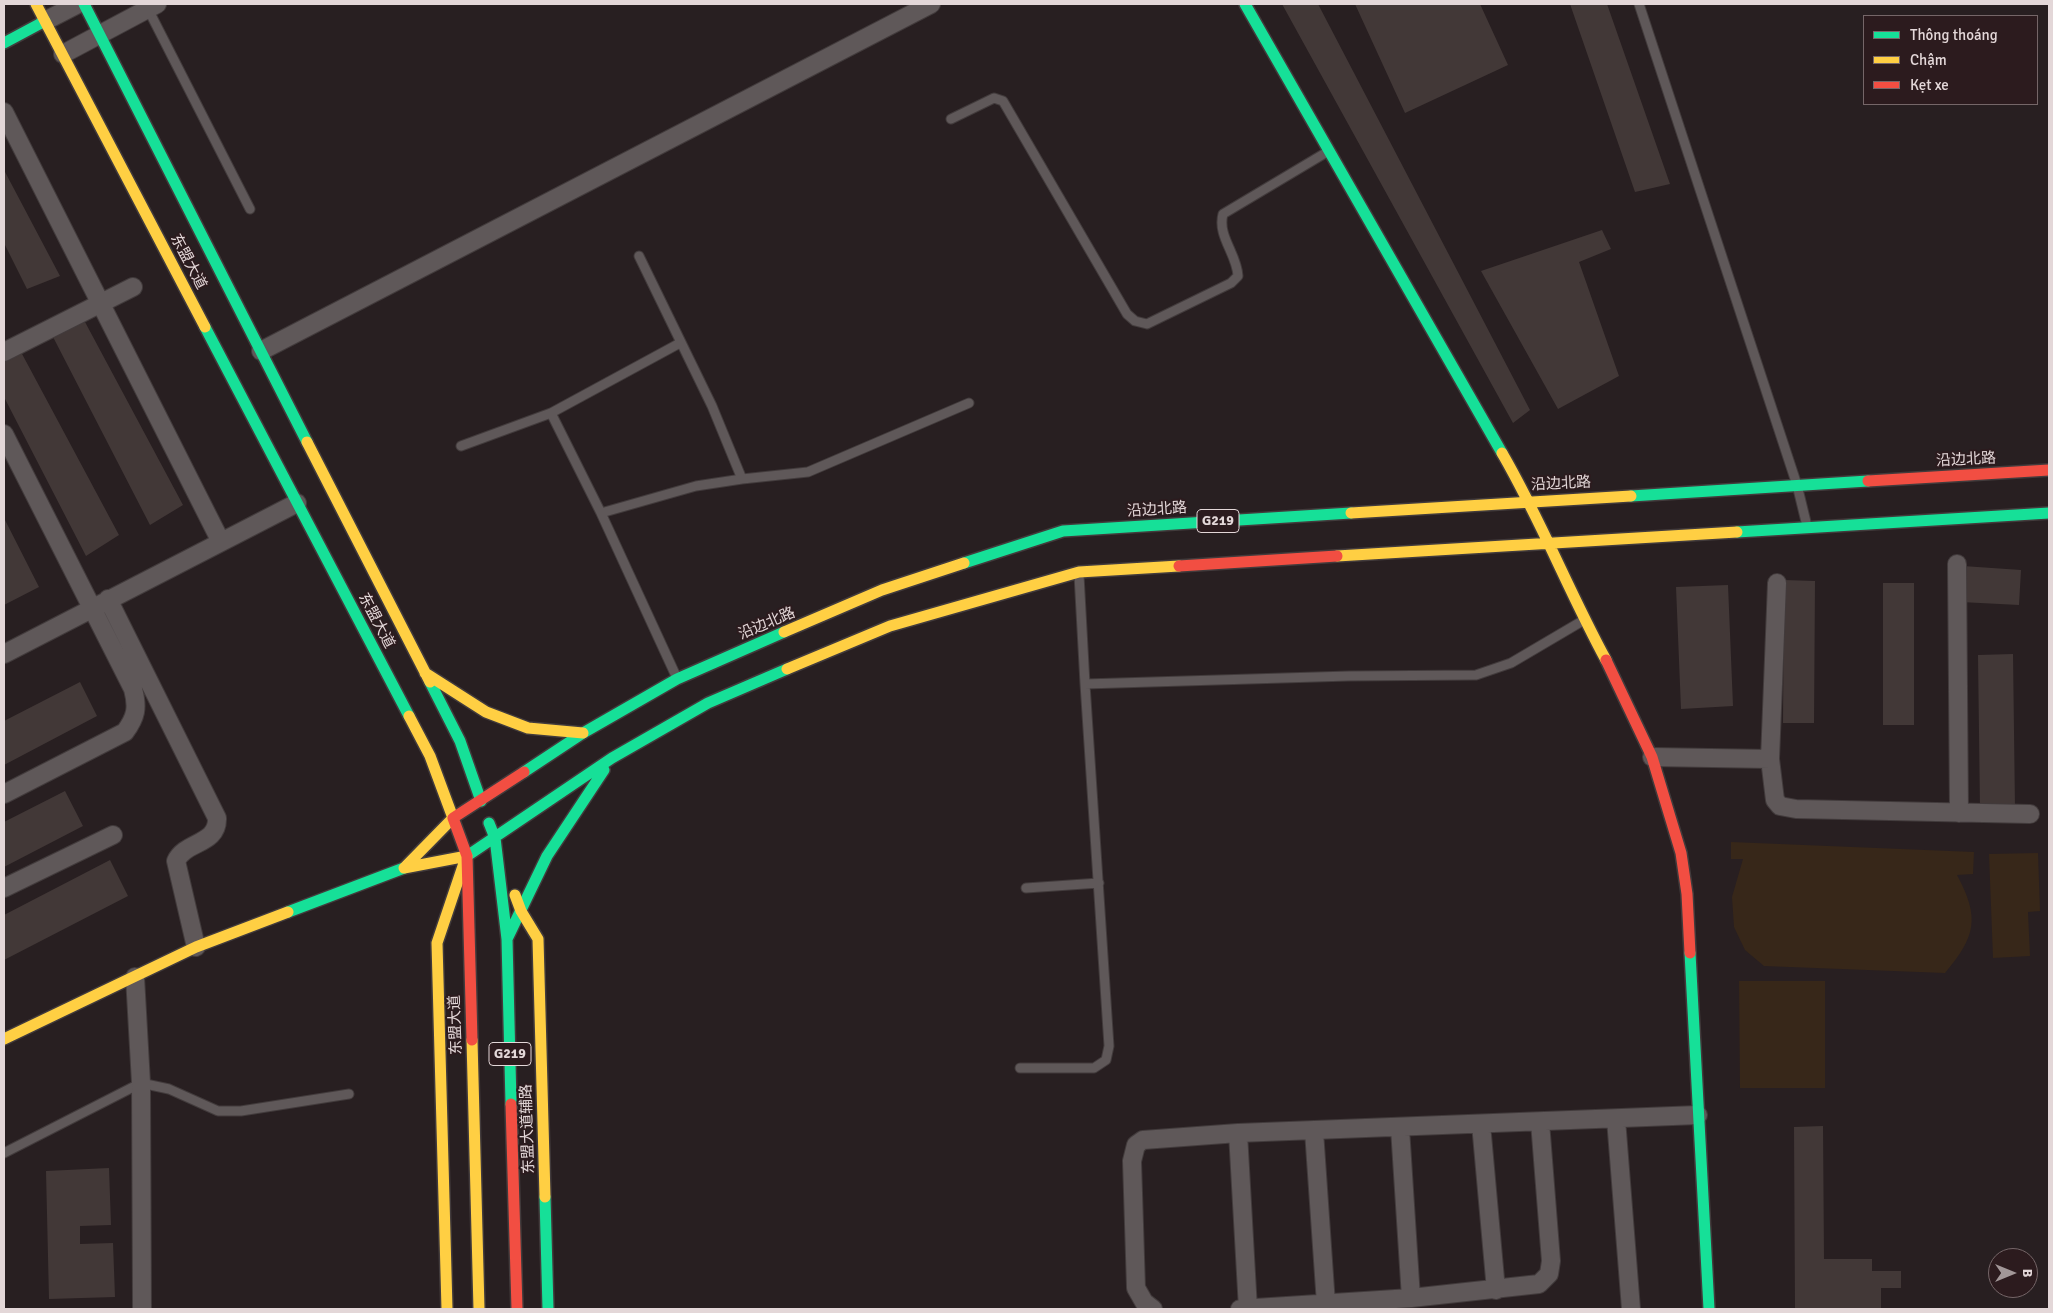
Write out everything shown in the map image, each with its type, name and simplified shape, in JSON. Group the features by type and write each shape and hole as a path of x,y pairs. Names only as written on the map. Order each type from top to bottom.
{"main road":[{"name":"东盟大道","path":"36,4 430,756 467,856 479,1309"},
{"name":"东盟大道","path":"84,4 460,741 495,838 507,939 517,1309"},
{"path":"1245,4 1328,152 1530,501 1584,620 1618,682 1652,757 1681,853 1687,894 1710,1309"},
{"path":"4,43 45,21"},
{"name":"沿边北路","path":"404,868 453,818 583,733 677,679 882,590 1063,531 2049,470"},
{"path":"4,1039 136,978 196,947 404,868 467,856 612,758 708,703 890,626 1079,572 2049,514"},
{"path":"425,672 486,712 528,728 583,733"},
{"path":"507,939 547,856 612,758"},
{"name":"东盟大道辅路","path":"495,838 521,911 538,939 548,1309"},
{"path":"447,1309 437,943 467,856"}],"street":[{"path":"45,21 78,4"},
{"path":"261,351 931,4"},
{"path":"62,54 100,35 143,8"},
{"path":"4,112 222,542"},
{"path":"4,352 133,287"},
{"path":"4,434 100,603 217,818 218,825 213,835 179,855 176,862 196,947"},
{"path":"4,654 100,603 298,503"},
{"path":"1957,564 1959,813"},
{"path":"1777,583 1770,759 1775,800 1780,806 1810,810 2030,814"},
{"path":"4,794 124,732 134,720 137,705 133,690 100,603"},
{"path":"1652,757 1770,759"},
{"path":"4,888 113,835"},
{"path":"136,978 141,1083 142,1309"},
{"path":"1154,1309 1144,1302 1136,1288 1132,1160 1136,1145 1144,1140 1238,1133 1698,1115"},
{"path":"1616,1119 1632,1309"},
{"path":"1240,1309 1411,1298 1539,1284 1549,1274 1551,1261 1540,1122"},
{"path":"1481,1124 1496,1290"},
{"path":"1400,1128 1411,1298"},
{"path":"1314,1131 1326,1304"},
{"path":"1238,1133 1248,1309"}],"lane":[{"path":"1639,4 1797,485 1807,529"},
{"path":"143,8 250,209"},
{"path":"951,119 994,98 1003,101 1127,314 1135,321 1147,324 1231,283 1238,276 1237,263 1223,234 1221,224 1223,214 1328,152"},
{"path":"639,256 712,406 742,479"},
{"path":"461,446 551,414 680,343"},
{"path":"601,513 696,486 808,472 969,403"},
{"path":"551,414 601,513 677,679"},
{"path":"1020,1068 1094,1068 1106,1060 1108,1046 1079,572"},
{"path":"1085,684 1349,676 1476,675 1511,663 1584,620"},
{"path":"1026,888 1099,882"},
{"path":"4,1153 141,1083 169,1089 218,1110 241,1111 349,1094"}],"shaded area":[{"path":"1731,842 1974,852 1973,874 1957,875 1969,903 1971,926 1968,937 1963,948 1945,973 1764,966 1745,950 1734,927 1732,897 1743,859 1731,859"},
{"path":"2038,853 2040,911 2028,912 2030,956 1993,958 1989,854"},
{"path":"1739,981 1825,981 1825,1088 1740,1088"}],"building":[{"path":"1282,4 1318,4 1530,410 1513,423"},
{"path":"1355,4 1480,4 1508,65 1405,113"},
{"path":"1570,4 1607,4 1670,184 1635,192"},
{"path":"4,170 60,276 27,289 4,243"},
{"path":"1602,230 1611,249 1579,262 1619,376 1558,409 1481,271"},
{"path":"85,322 183,505 150,525 52,335"},
{"path":"21,352 119,535 86,556 4,397 4,360"},
{"path":"4,518 39,587 4,605"},
{"path":"1963,566 2021,570 2019,605 1961,602"},
{"path":"1784,580 1815,581 1814,723 1783,723"},
{"path":"1883,583 1914,583 1914,725 1883,725"},
{"path":"1728,585 1733,706 1681,709 1676,587"},
{"path":"2013,654 2015,809 1980,810 1978,655"},
{"path":"80,682 97,716 4,765 4,721"},
{"path":"65,791 83,826 4,867 4,822"},
{"path":"110,860 128,896 4,960 4,915"},
{"path":"1823,1126 1824,1259 1872,1259 1872,1271 1901,1271 1901,1288 1881,1288 1881,1309 1795,1309 1794,1127"},
{"path":"109,1168 111,1225 80,1226 80,1244 113,1243 115,1297 49,1299 46,1171"}],"traffic: fast":[{"path":"84,4 307,442"},
{"path":"1245,4 1502,453"},
{"path":"4,43 45,21"},
{"path":"205,327 409,716"},
{"path":"1631,496 1868,481"},
{"path":"964,563 1063,531 1351,513"},
{"path":"1737,532 2049,513"},
{"path":"524,772 583,733 677,679 784,632"},
{"path":"467,856 612,758 708,703 787,669"},
{"path":"430,682 460,741 481,801"},
{"path":"507,939 547,856 604,770"},
{"path":"489,823 495,838 507,939 511,1104"},
{"path":"288,912 404,868"},
{"path":"1690,953 1709,1309"},
{"path":"545,1197 548,1309"}],"traffic: slow":[{"path":"36,4 205,327"},
{"path":"307,442 430,682"},
{"path":"1502,453 1530,504 1606,660"},
{"path":"1351,513 1631,496"},
{"path":"1337,556 1737,532"},
{"path":"784,632 882,590 964,563"},
{"path":"787,669 890,626 1079,572 1179,566"},
{"path":"425,673 486,712 528,728 583,733"},
{"path":"409,716 430,756 453,818 404,868 467,856"},
{"path":"447,1309 437,943 465,860"},
{"path":"515,895 521,911 538,939 545,1197"},
{"path":"4,1039 196,947 288,912"},
{"path":"472,1040 479,1309"}],"traffic: jam":[{"path":"1868,481 2049,470"},
{"path":"1179,566 1337,556"},
{"path":"1606,660 1652,757 1681,853 1687,894 1690,953"},
{"path":"472,1040 467,856 453,818 524,772"},
{"path":"511,1104 517,1309"}]}
